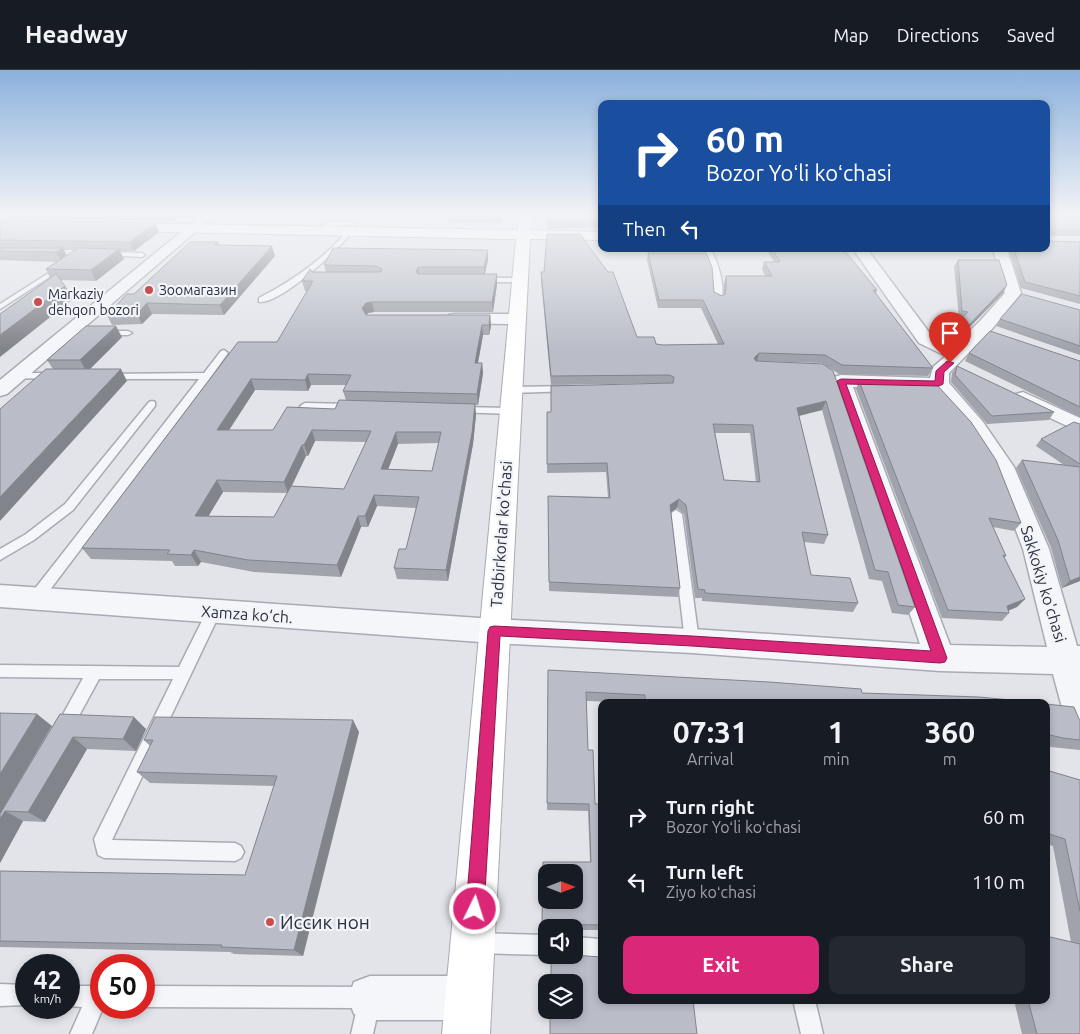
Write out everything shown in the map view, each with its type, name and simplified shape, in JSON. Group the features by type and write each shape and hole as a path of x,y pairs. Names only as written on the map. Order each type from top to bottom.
{"main road":[{"name":"Tadbirkorlar ko'chasi","path":"467,1016 522,259"}],"street":[{"path":"0,390 74,332 158,259"},
{"path":"867,259 925,338 958,363"},
{"path":"1002,259 1013,293"},
{"path":"1013,293 1032,298"},
{"path":"940,658 838,379 939,384 940,371 958,363 981,329 1013,293"},
{"path":"440,319 517,319"},
{"path":"981,329 999,336"},
{"name":"Sakkokiy ko'chasi","path":"939,384 976,426 1003,466 1036,549 1073,660 1080,715"},
{"path":"1004,389 1080,426"},
{"name":"Xamza ko‘ch.","path":"0,596 494,631 692,641 940,658 1073,660"},
{"path":"366,1016 467,1016"}],"lane":[{"path":"262,300 287,287 324,259"},
{"path":"322,271 329,259"},
{"path":"712,259 719,285 718,300"},
{"path":"0,308 74,260"},
{"path":"471,280 520,280"},
{"path":"98,333 128,334"},
{"path":"35,599 224,353"},
{"path":"16,376 64,376"},
{"path":"102,376 207,376"},
{"path":"454,410 580,389"},
{"path":"0,555 30,538 69,507 152,404"},
{"path":"305,406 360,407"},
{"path":"676,514 692,641"},
{"path":"214,611 103,839 104,849 235,852"},
{"path":"0,671 183,673"},
{"path":"57,739 96,672"},
{"path":"472,943 538,945"},
{"path":"583,948 598,949"},
{"path":"0,995 15,995"},
{"path":"155,997 366,1016"},
{"path":"805,1004 812,1034"},
{"path":"80,1034 90,1014"}],"building":[{"path":"61,259 106,259 91,270 46,269"},
{"path":"172,259 261,259 220,305 147,303 137,314 107,315 127,294 134,294"},
{"path":"327,259 486,259 484,267 418,267 416,272 418,274 497,274 492,302 372,302 366,303 362,308 366,315 490,315 489,325 482,325 475,363 482,363 477,394 343,391 351,375 308,374 305,380 251,379 217,430 273,430 287,407 335,409 339,400 475,404 472,433 446,570 394,568 399,549 406,549 419,497 374,495 365,516 358,516 337,565 248,560 194,550 191,555 167,554 170,550 82,548 238,342 277,342 313,281 302,281 310,269 312,272 381,272 382,269 376,266 324,265","holes":["312,430 371,431 344,489 291,486 274,517 195,516 217,480 284,482 302,445 304,445","396,432 441,432 432,471 381,469"]},
{"path":"545,259 598,259 608,272 613,272 637,337 654,337 656,344 663,345 724,344 703,300 659,300 649,259 709,259 712,267 714,292 722,296 725,294 726,276 772,276 764,262 780,262 778,259 851,259 877,290 873,290 933,368 842,365 825,355 759,353 754,358 756,361 823,364 833,371 915,607 898,605 888,572 875,570 826,401 797,408 828,535 802,532 811,575 850,578 858,603 705,593 705,590 698,589 686,505 679,499 670,505 680,588 549,582 548,496 610,498 607,463 547,464 547,412 551,412 551,386 673,383 674,377 669,375 551,376 541,272 544,272","holes":["713,424 753,425 760,482 724,480"]},
{"path":"1017,259 1080,259 1080,296 1025,282"},
{"path":"958,260 999,260 1007,285 966,328 964,327 963,317 968,312 962,311"},
{"path":"56,274 65,286 0,335 0,314"},
{"path":"1022,294 1080,310 1080,346 1000,319"},
{"path":"86,326 116,326 80,360 47,360"},
{"path":"990,331 1080,361 1080,407 969,353"},
{"path":"957,366 1054,412 992,416 955,375"},
{"path":"46,369 121,369 0,497 0,409"},
{"path":"859,381 936,384 971,422 996,460 1021,523 989,518 1006,556 1003,555 1025,599 1007,606 1009,613 948,610"},
{"path":"1074,422 1080,424 1080,464 1041,439"},
{"path":"1022,460 1080,467 1080,577 1070,581 1058,540"},
{"path":"548,670 769,682 861,689 862,693 1000,699 645,699 645,695 586,692 588,750 593,750 595,804 598,804 598,925 583,925 583,919 542,919 542,909 583,909 583,864 543,864 543,862 591,862 589,804 547,803"},
{"path":"1050,704 1074,707 1080,720 1080,740 1050,735"},
{"path":"0,713 37,714 0,774"},
{"path":"60,714 134,717 123,739 73,737 28,812 5,811 0,819 0,814"},
{"path":"155,717 353,720 294,950 221,947 222,945 0,941 0,871 245,875 277,776 137,772 153,740 144,740"},
{"path":"1050,771 1080,780 1080,911 1065,839 1050,834"},
{"path":"1050,937 1080,944 1080,1034 1037,1034 1029,1004 1050,1004"},
{"path":"583,956 598,957 598,1004 693,1004 697,1034 550,1034 550,1019 583,1019 583,974 551,974 551,964 583,964"}],"place":[{"name":"Зоомагазин","path":"149,290"},
{"name":"Markaziy dehqon bozori","path":"38,302"},
{"name":"Иссик нон","path":"270,922"}],"route":[{"path":"475,909 494,631 692,641 940,658 841,381 939,384 940,371 950,363"}]}
